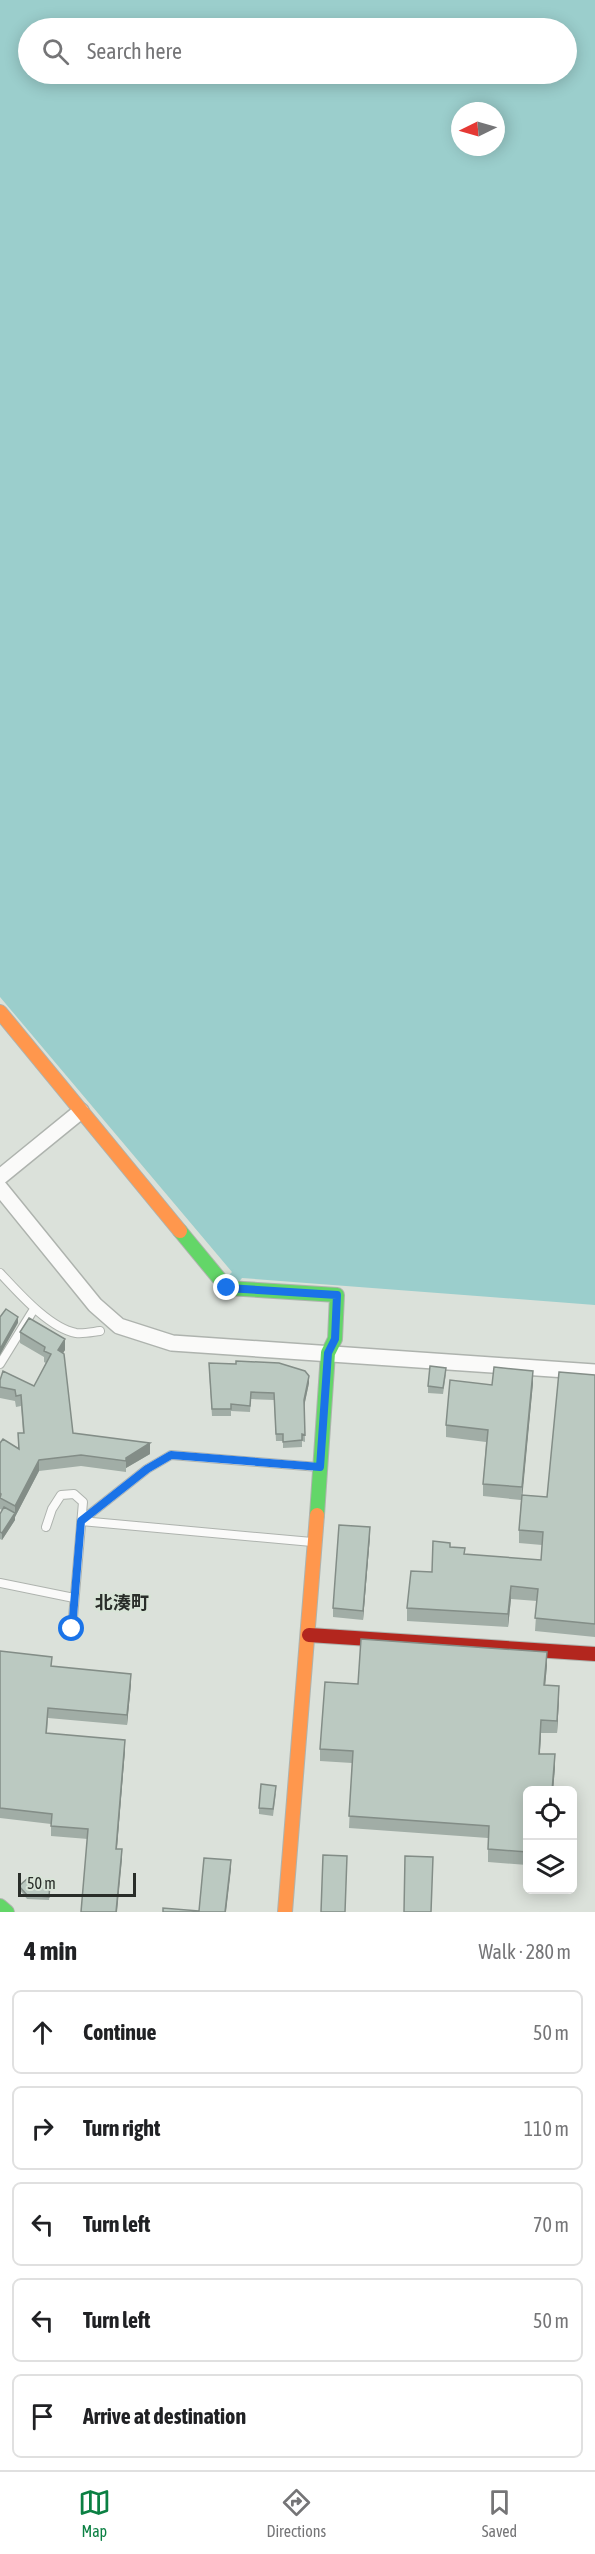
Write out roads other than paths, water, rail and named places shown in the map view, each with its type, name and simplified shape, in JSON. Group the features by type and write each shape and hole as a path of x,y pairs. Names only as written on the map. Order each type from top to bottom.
{"street":[{"path":"0,1012 227,1288 337,1295 335,1339 328,1353 309,1635 285,1912"},
{"path":"0,1177 81,1111"},
{"path":"0,1188 95,1305 119,1326 172,1343 595,1372"},
{"path":"309,1635 595,1654"},
{"path":"0,1906 7,1912"}],"lane":[{"path":"0,1273 34,1309 75,1333 100,1331"},
{"path":"0,1364 34,1309"},
{"path":"81,1521 147,1469 171,1455 320,1467"},
{"path":"46,1527 52,1509 61,1496 74,1494 82,1502 72,1629"},
{"path":"81,1521 315,1542"},
{"path":"0,1583 74,1598"}],"water":[{"path":"0,0 595,0 595,1305 242,1278 237,1284 229,1275 232,1272 0,997"}],"district":[{"name":"北湊町","path":"122,1602"}]}
